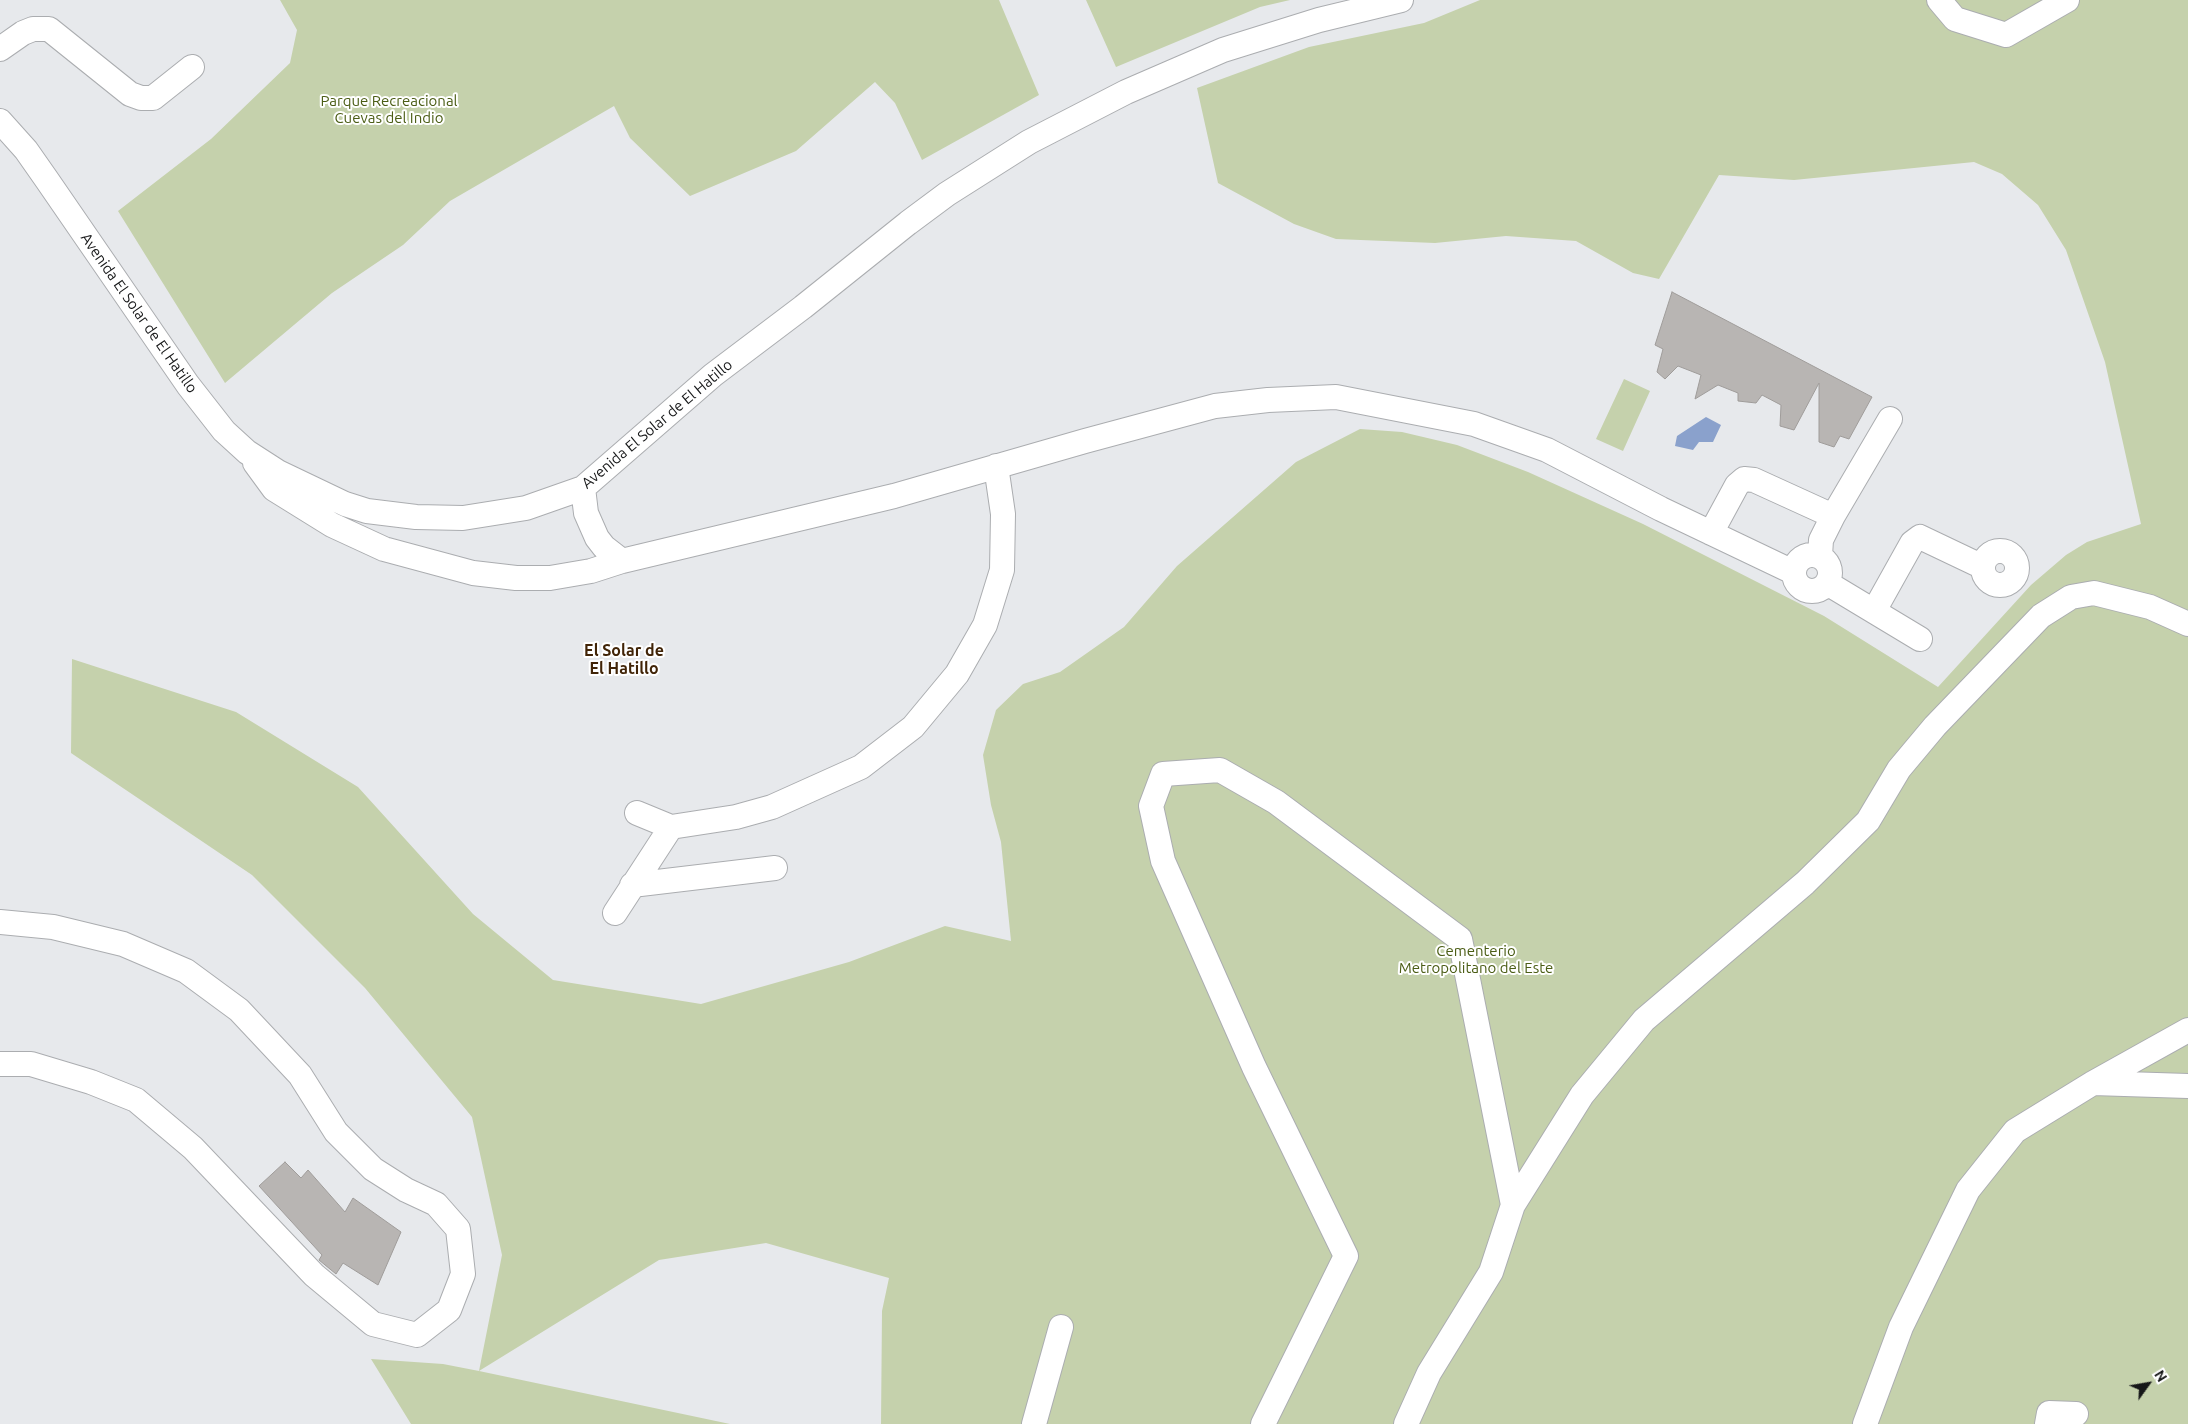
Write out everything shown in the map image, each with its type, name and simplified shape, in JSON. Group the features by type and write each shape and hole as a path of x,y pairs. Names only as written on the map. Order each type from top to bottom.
{"street":[{"name":"Avenida El Solar de El Hatillo","path":"0,121 26,150 53,188 182,378 224,431 247,452 278,472 345,504 367,511 416,517 483,516 546,503 583,488 712,375 803,307 947,194 1029,142 1126,92 1223,50 1319,20 1401,0"},
{"path":"1939,0 1955,19 2006,34 2067,0"},
{"path":"0,49 28,31 49,29 130,94 141,98 153,98 192,67"},
{"path":"247,452 274,489 332,525 384,548 434,564 490,575 516,578 550,578 591,571 622,561 894,496 1215,406 1268,400 1336,398 1474,424 1538,446 1793,572"},
{"path":"1820,556 1821,540 1833,516 1890,419"},
{"path":"637,813 671,827 736,817 772,807 861,767 913,727 957,674 985,625 1002,570 1003,514 996,466"},
{"path":"1711,533 1737,485 1744,479 1754,480 1833,516"},
{"path":"583,488 586,513 594,533 604,547 622,561"},
{"path":"1874,611 1912,543 1920,537 1983,567"},
{"path":"1808,554 1820,556 1828,565 1830,571 1827,583 1818,590 1806,590 1797,583 1793,572 1794,566 1802,557 1808,554"},
{"path":"1827,583 1920,639"},
{"path":"1406,1424 1429,1373 1491,1272 1513,1205 1582,1094 1644,1020 1805,883 1868,821 1898,769 1929,733 2041,616 2071,597 2094,593 2150,606 2188,624"},
{"path":"1263,1424 1346,1256 1254,1067 1164,861 1151,806 1163,774 1220,770 1276,802 1460,939 1513,1205"},
{"path":"615,913 671,827"},
{"path":"632,885 775,868"},
{"path":"0,922 53,927 123,944 186,971 239,1010 300,1075 336,1132 373,1169 406,1190 436,1204 458,1229 463,1274 449,1310 417,1335 373,1324 314,1275 193,1148 136,1100 92,1082 31,1064 0,1064"},
{"path":"1865,1424 1901,1327 1968,1190 2016,1131 2093,1083 2188,1030"},
{"path":"2093,1083 2188,1086"},
{"path":"1034,1424 1061,1328"},
{"path":"2047,1424 2049,1413 2076,1414"}],"green space":[{"name":"Parque Recreacional Cuevas del Indio","path":"280,0 999,0 1039,95 922,160 895,103 875,82 796,151 690,196 630,138 614,106 450,201 403,245 332,293 225,383 118,211 211,139 290,63 297,30"},
{"path":"1086,0 1290,0 1260,7 1116,67"},
{"name":"Cementerio Metropolitano del Este","path":"1480,0 2188,0 2188,1424 881,1424 882,1311 889,1278 766,1243 659,1260 479,1371 502,1255 472,1117 365,988 252,875 71,753 72,659 236,712 358,787 473,914 553,980 701,1004 849,962 945,926 1011,941 1001,842 991,805 983,755 996,710 1023,684 1060,672 1124,627 1177,566 1296,462 1360,429 1402,432 1457,445 1528,472 1643,524 1824,616 1938,687 2031,585 2066,555 2087,542 2141,524 2105,362 2066,250 2038,205 2002,174 1974,162 1794,180 1719,175 1659,279 1633,273 1576,241 1506,236 1435,243 1336,239 1294,224 1218,183 1197,88 1309,47 1424,23"},
{"path":"1624,379 1650,391 1623,451 1596,439"},
{"path":"371,1359 443,1364 730,1424 411,1424"}],"water":[{"path":"1706,417 1721,425 1713,442 1699,442 1693,450 1675,446 1677,436"}],"building":[{"path":"1672,292 1872,397 1849,439 1840,436 1834,447 1819,442 1819,383 1794,430 1780,426 1781,405 1762,395 1756,403 1738,401 1738,393 1718,385 1695,399 1701,375 1678,366 1665,379 1657,372 1663,349 1655,345"},
{"path":"285,1162 301,1178 308,1170 345,1212 353,1198 401,1232 378,1285 343,1263 336,1274 319,1260 322,1255 259,1186"}],"district":[{"name":"El Solar de El Hatillo","path":"624,660"}]}
